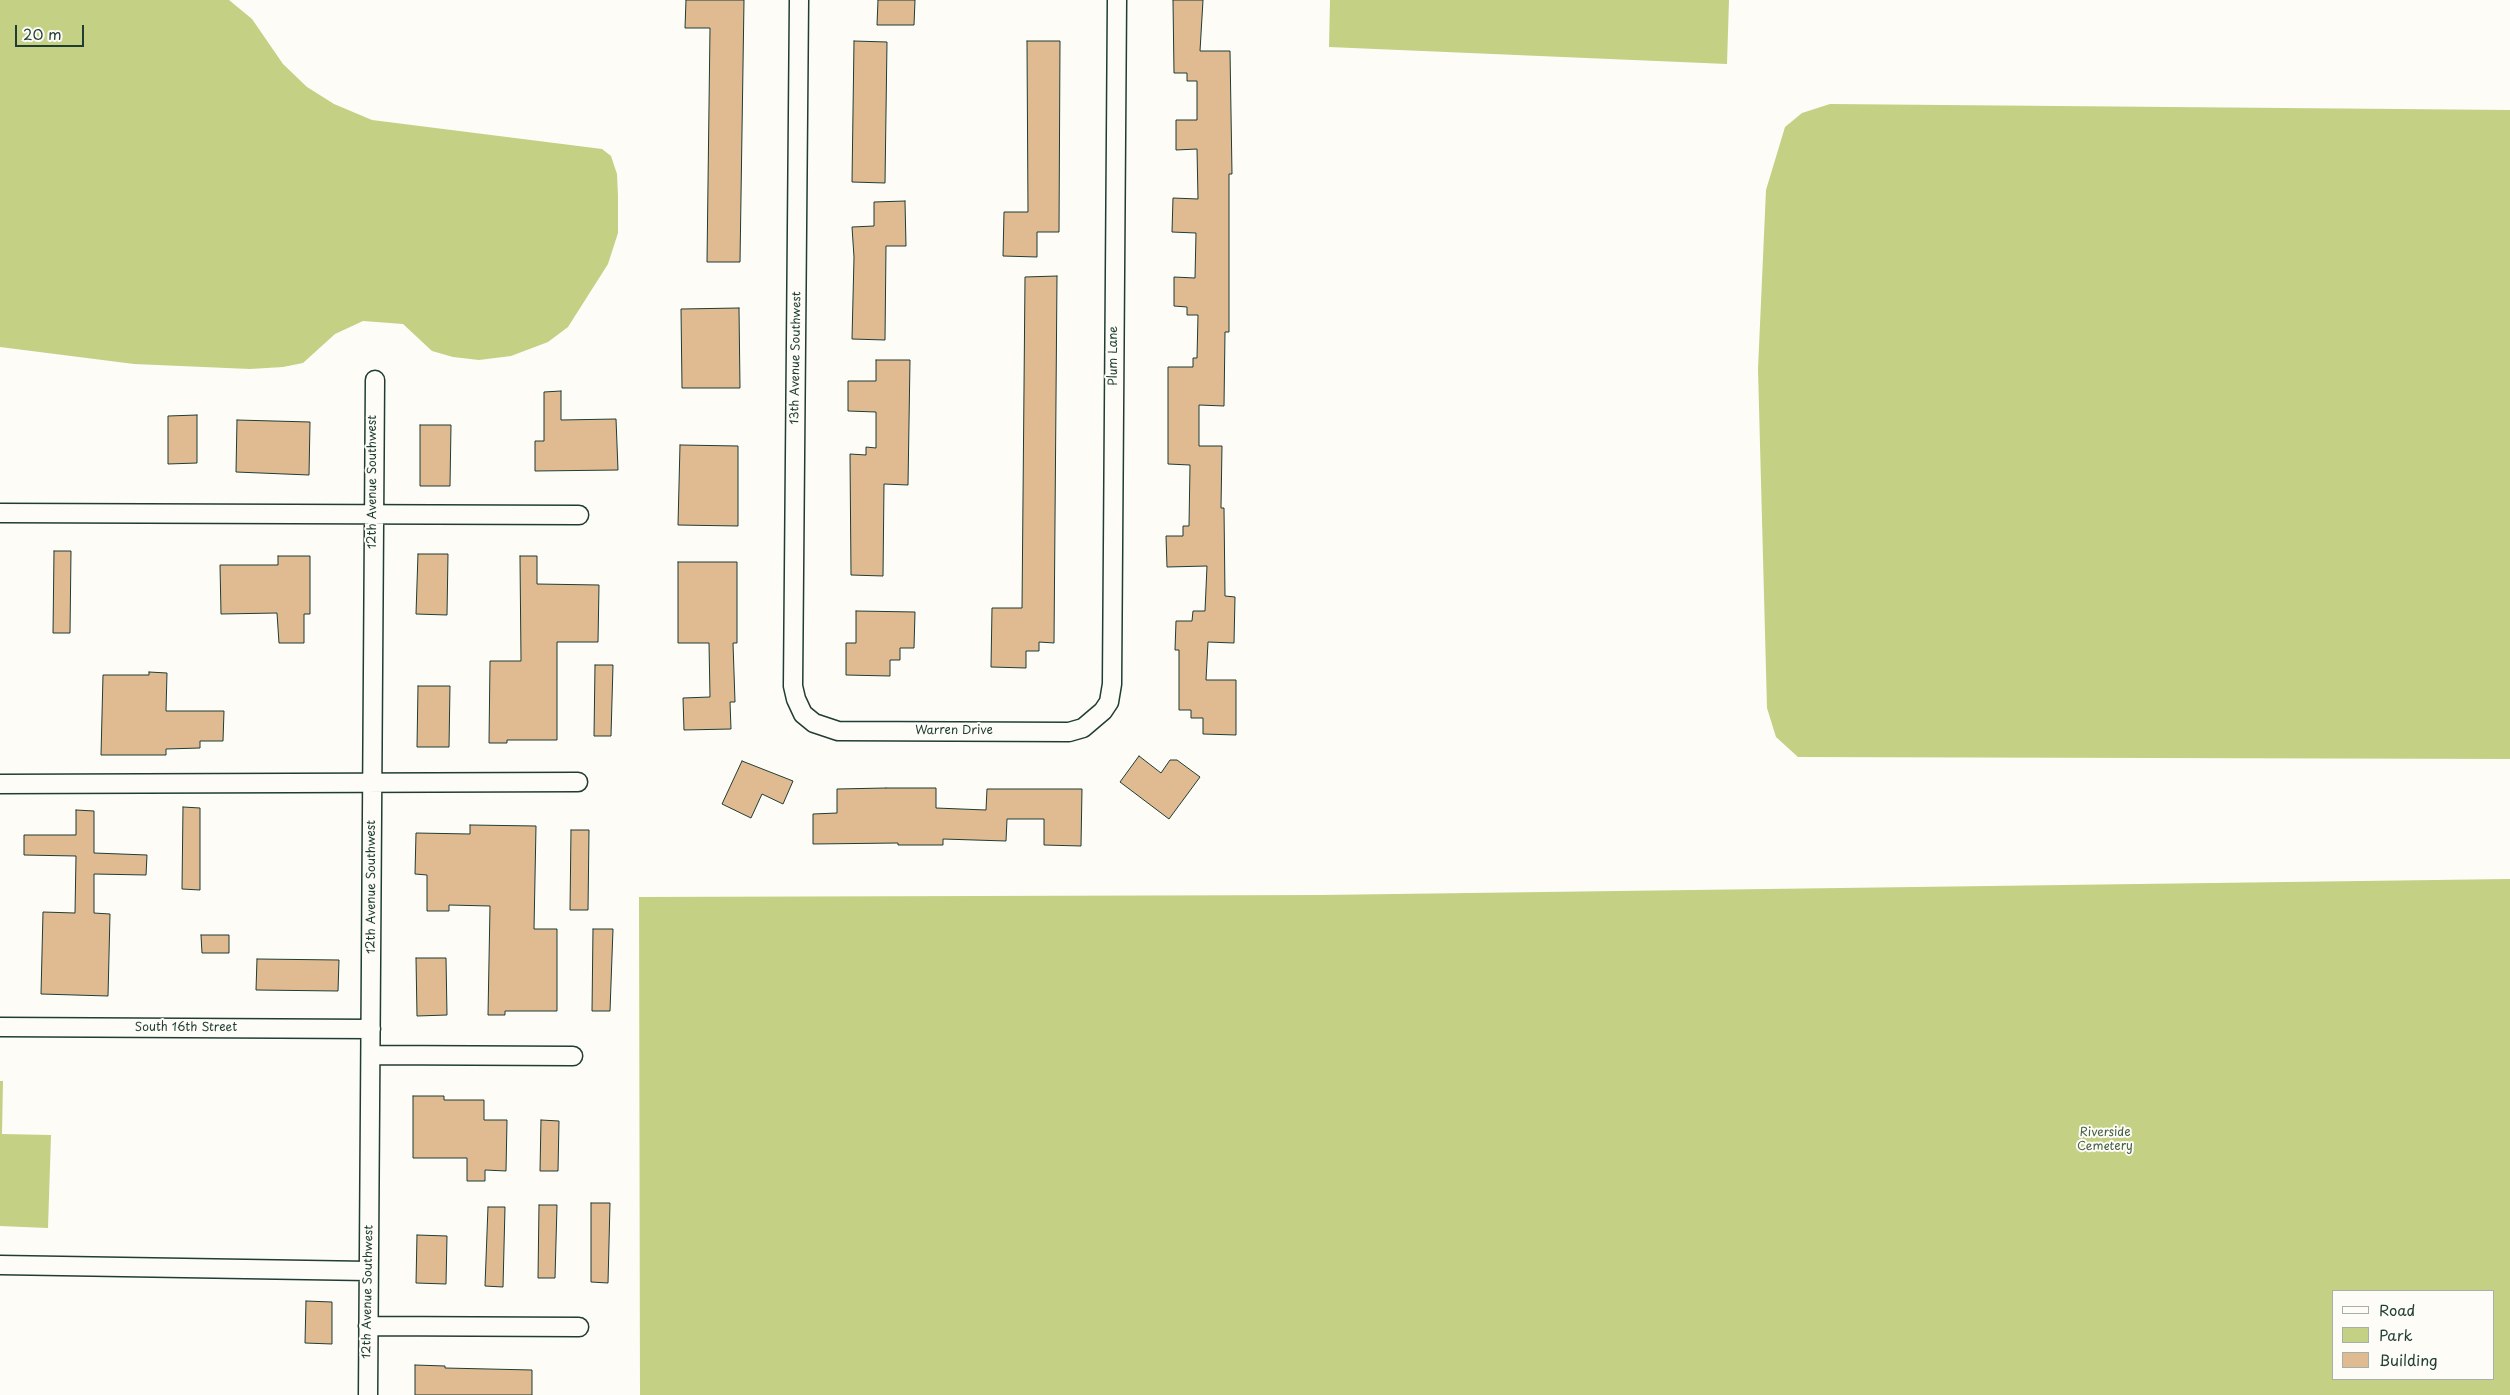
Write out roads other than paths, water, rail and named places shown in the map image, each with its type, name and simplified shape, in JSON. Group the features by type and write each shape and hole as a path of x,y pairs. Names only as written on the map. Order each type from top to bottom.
{"street":[{"name":"13th Avenue Southwest","path":"800,0 793,686 796,699 803,714"},
{"name":"Plum Lane","path":"1103,711 1108,702 1112,684 1117,0"},
{"name":"12th Avenue Southwest","path":"368,1395 374,380"},
{"path":"0,513 579,515"},
{"name":"Warren Drive","path":"803,714 814,724 838,731 1068,732 1083,728 1103,711"},
{"path":"0,784 578,782"},
{"name":"South 16th Street","path":"0,1027 371,1028"},
{"path":"371,1055 573,1056"},
{"path":"0,1265 368,1271"},
{"path":"368,1326 579,1328"}],"park label":[{"name":"Riverside Cemetery","path":"2105,1140"}]}
